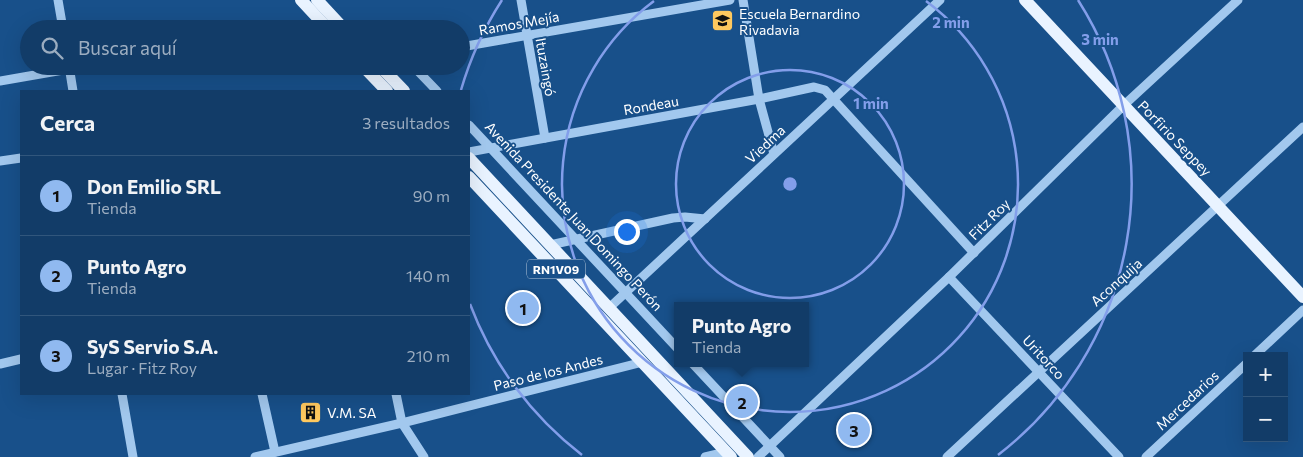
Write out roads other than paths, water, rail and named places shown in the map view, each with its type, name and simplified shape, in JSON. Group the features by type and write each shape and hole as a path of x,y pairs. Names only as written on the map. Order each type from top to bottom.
{"main road":[{"path":"301,0 320,20"},
{"path":"317,0 336,20"},
{"name":"Porfirio Seppey","path":"1025,0 1303,297"},
{"path":"371,75 386,90"},
{"path":"389,75 403,90"},
{"name":"RN1V09","path":"470,159 748,457"},
{"name":"RN1V09","path":"470,178 728,454"}],"street":[{"path":"58,0 61,20"},
{"name":"Ituzaingó","path":"521,0 544,138"},
{"name":"Ramos Mejía","path":"470,45 730,0"},
{"path":"743,0 760,99 774,154"},
{"name":"Viedma","path":"610,308 940,0"},
{"name":"Fitz Roy","path":"758,457 974,253 1123,106 1238,0"},
{"path":"0,81 32,75"},
{"path":"70,75 73,90"},
{"path":"422,75 436,90"},
{"name":"Rondeau","path":"470,152 760,99 814,87 825,90 833,100"},
{"path":"833,100 974,253"},
{"name":"Avenida Presidente Juan Domingo Perón","path":"470,126 674,345"},
{"name":"Aconquija","path":"947,457 1303,127"},
{"path":"0,161 20,158"},
{"path":"550,245 673,218 705,219"},
{"name":"Uritorco","path":"949,277 1119,457"},
{"path":"1258,352 1303,310"},
{"path":"0,364 20,359"},
{"name":"Paso de los Andes","path":"255,457 402,423 643,362"},
{"path":"696,367 780,457"},
{"name":"Mercedarios","path":"1146,457 1243,367"},
{"path":"122,395 133,457"},
{"path":"262,395 275,452"},
{"path":"396,395 402,423 424,457"},
{"path":"705,457 728,454"}],"place":[{"name":"Escuela Bernardino Rivadavia","path":"723,21"},
{"name":"Don Emilio SRL","path":"523,308"},
{"name":"Punto Agro","path":"742,402"},
{"name":"V.M. SA","path":"311,412"},
{"name":"SyS Servio S.A.","path":"854,430"}]}
